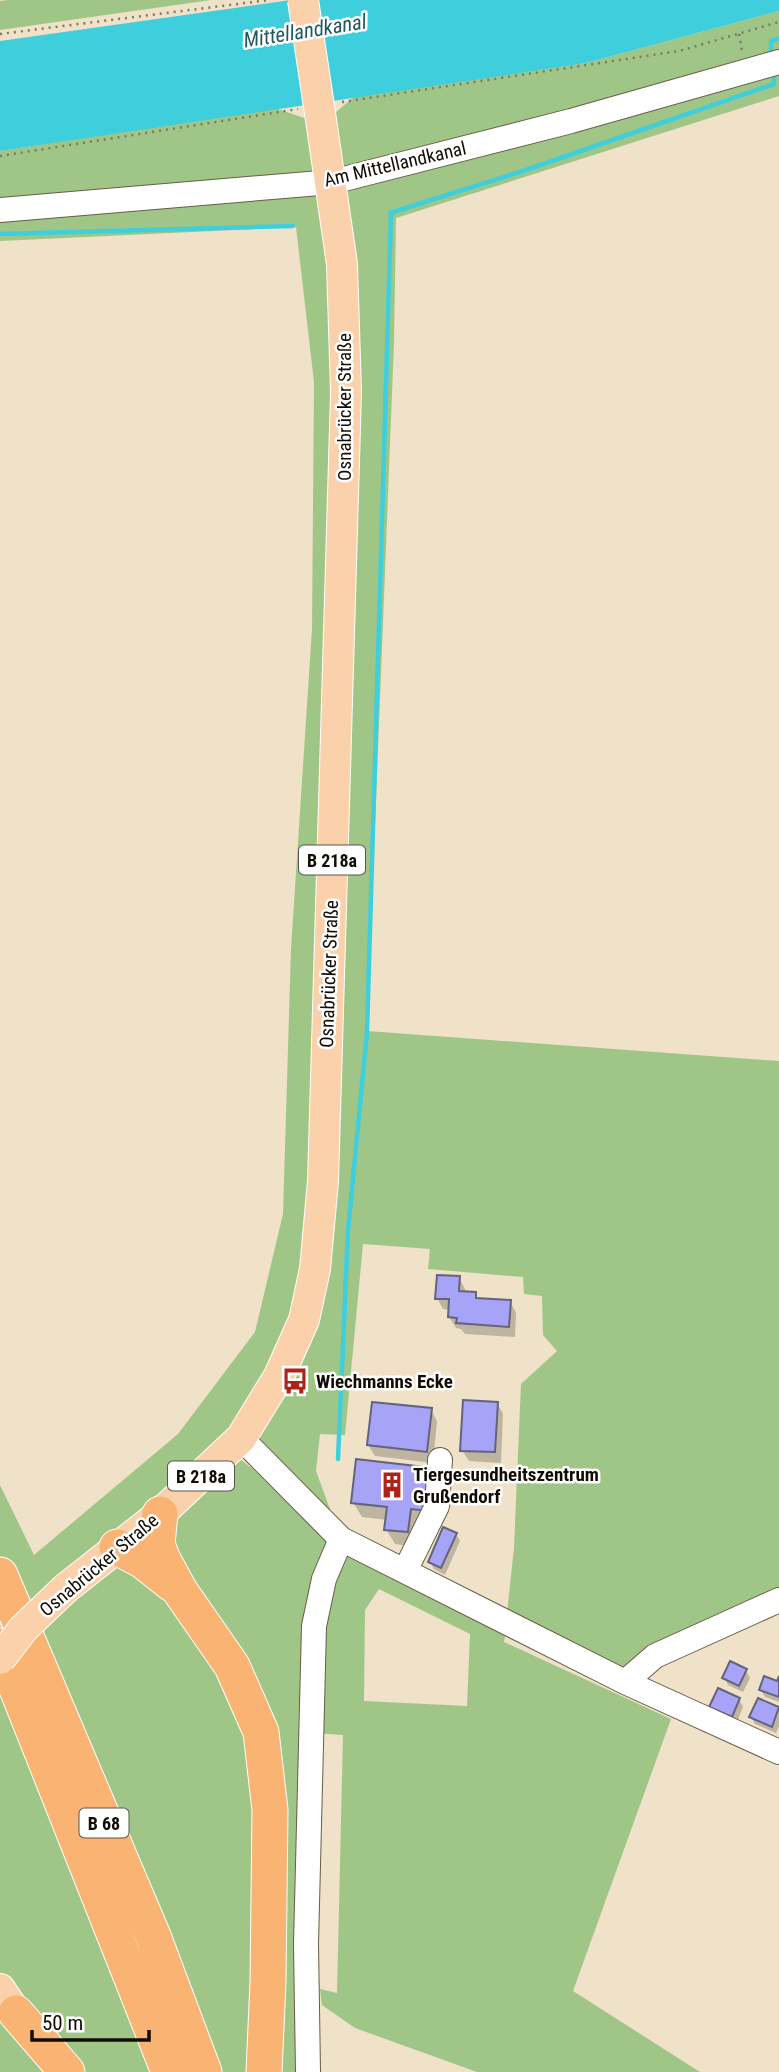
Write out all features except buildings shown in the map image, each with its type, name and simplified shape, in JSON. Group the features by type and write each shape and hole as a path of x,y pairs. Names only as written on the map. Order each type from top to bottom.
{"highway":[{"path":"160,1514 157,1544 163,1560 180,1591 232,1665 261,1732 270,1810 264,2072"},
{"path":"117,1547 143,1560 180,1591"},
{"name":"B 68","path":"0,1575 153,1936 204,2072"},
{"name":"B 68","path":"0,1646 169,2072"},
{"path":"5,2011 67,2072"}],"main road":[{"name":"Osnabrücker Straße","path":"0,1659 23,1629 66,1588 160,1514 241,1438 279,1376 304,1320 315,1269 323,1181 346,392 342,264 303,0"}],"street":[{"name":"Am Mittellandkanal","path":"0,210 332,182 571,121 779,62"},
{"path":"241,1438 341,1539 625,1682 779,1752"},
{"path":"405,1572 436,1509 440,1460"},
{"path":"308,2072 306,1944 314,1626 324,1579 341,1539"},
{"path":"625,1682 655,1656 779,1600"}],"path":[{"path":"0,34 269,0"},
{"path":"0,156 679,51 779,22"}],"green space":[{"path":"211,0 0,30 0,1"},
{"path":"779,11 779,96 396,218 394,342 367,1031 779,1061 779,1600 655,1656 625,1682 507,1623 504,1642 671,1719 573,1991 700,2072 477,2072 355,2028 322,2005 320,1989 337,1993 343,1735 312,1733 309,2072 266,2072 275,1983 276,1810 268,1730 239,1663 166,1551 169,1521 236,1456 335,1533 241,1438 160,1514 96,1564 117,1555 153,1574 199,1625 225,1666 254,1732 263,1810 263,2072 204,2072 153,1936 0,1575 0,1485 34,1555 178,1434 255,1332 283,1214 291,949 312,629 314,382 296,227 0,241 0,151 275,108 322,124 355,96 586,63","holes":["363,1244 430,1249 428,1269 523,1277 524,1294 542,1296 543,1335 557,1351 521,1384 514,1548 506,1622 341,1539 316,1471 320,1434 345,1435","379,1589 470,1634 467,1706 364,1701 365,1610"]},
{"path":"0,1625 3,1632 169,2072 0,2072"}],"water":[{"name":"Mittellandkanal","path":"291,0 779,0 779,11 586,63 0,151 0,41"}],"waterway":[{"path":"771,49 771,41 779,39"},
{"path":"390,213 526,170 774,84 774,78"},
{"path":"338,1459 348,1230 367,1032 391,213"},
{"path":"0,234 293,226"}],"place":[{"name":"Wiechmanns Ecke","path":"295,1381"},
{"name":"Tiergesundheitszentrum Grußendorf","path":"392,1485"}]}
